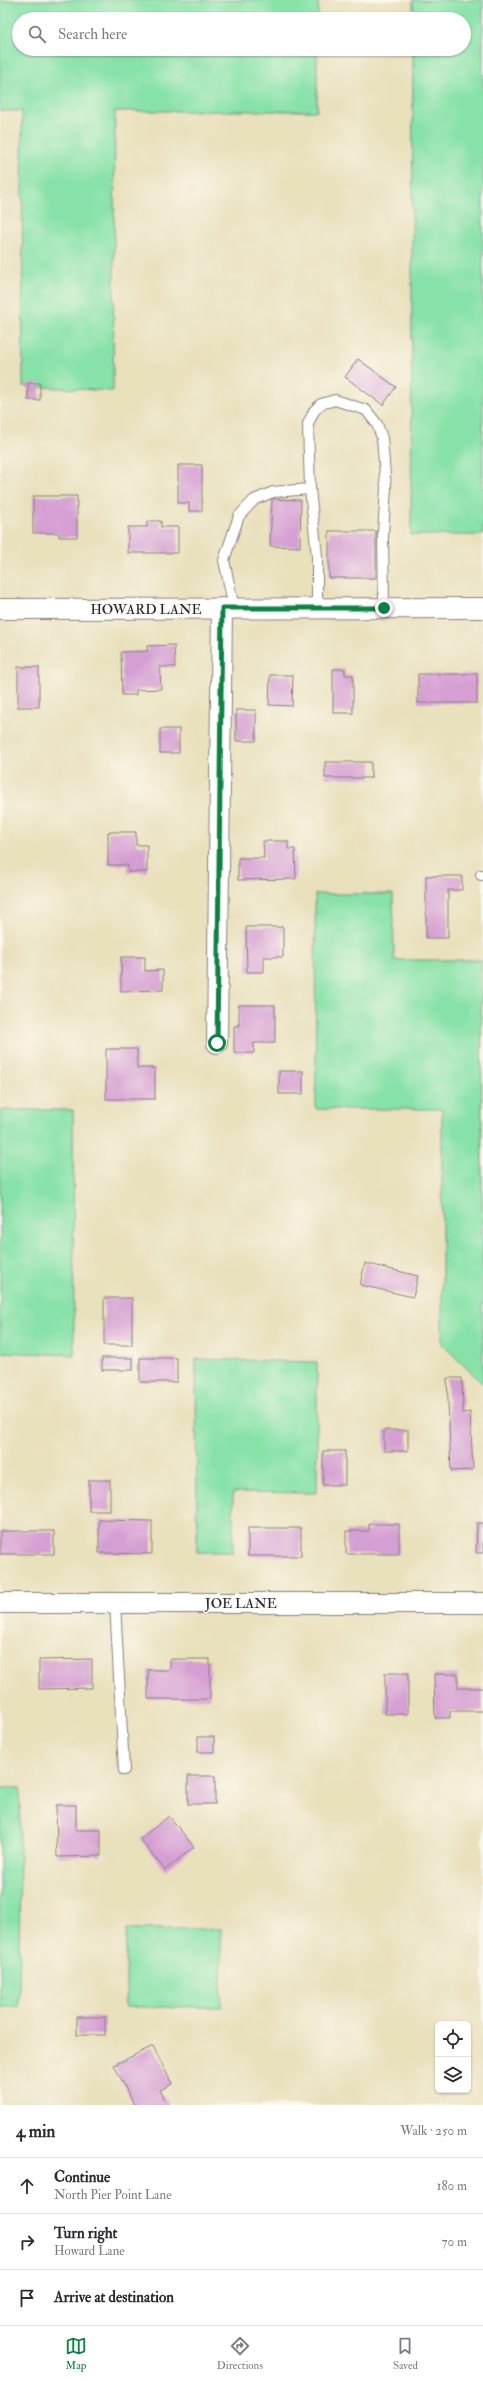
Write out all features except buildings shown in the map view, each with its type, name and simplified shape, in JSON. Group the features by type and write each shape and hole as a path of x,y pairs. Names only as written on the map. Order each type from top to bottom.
{"street":[{"path":"217,1043 228,608"},
{"name":"HOWARD LANE","path":"0,609 483,608"},
{"name":"JOE LANE","path":"0,1603 483,1603"}],"lane":[{"path":"317,608 316,556 310,489 308,424 314,411 321,404 334,400 366,410 377,424 382,438 386,488 383,533 384,608"},
{"path":"228,608 224,560 239,516 254,500 273,492 310,489"},
{"path":"115,1603 124,1770"}],"green space":[{"path":"0,0 318,0 318,12 12,12 12,56 317,56 317,111 115,111 113,391 23,386 22,111 0,111"},
{"path":"413,0 483,0 483,535 411,535 413,56 471,56 471,12 413,12"},
{"path":"315,894 393,894 394,960 481,960 483,1384 442,1344 442,1109 316,1109"},
{"path":"0,1110 73,1110 74,1355 0,1352"},
{"path":"196,1359 317,1362 317,1493 233,1492 233,1552 197,1552"},
{"path":"2,1788 20,1788 19,2007 0,2007 0,1794"},
{"path":"126,1929 221,1929 221,2007 126,2007"}],"route":[{"path":"217,1043 222,608 384,608"}]}
